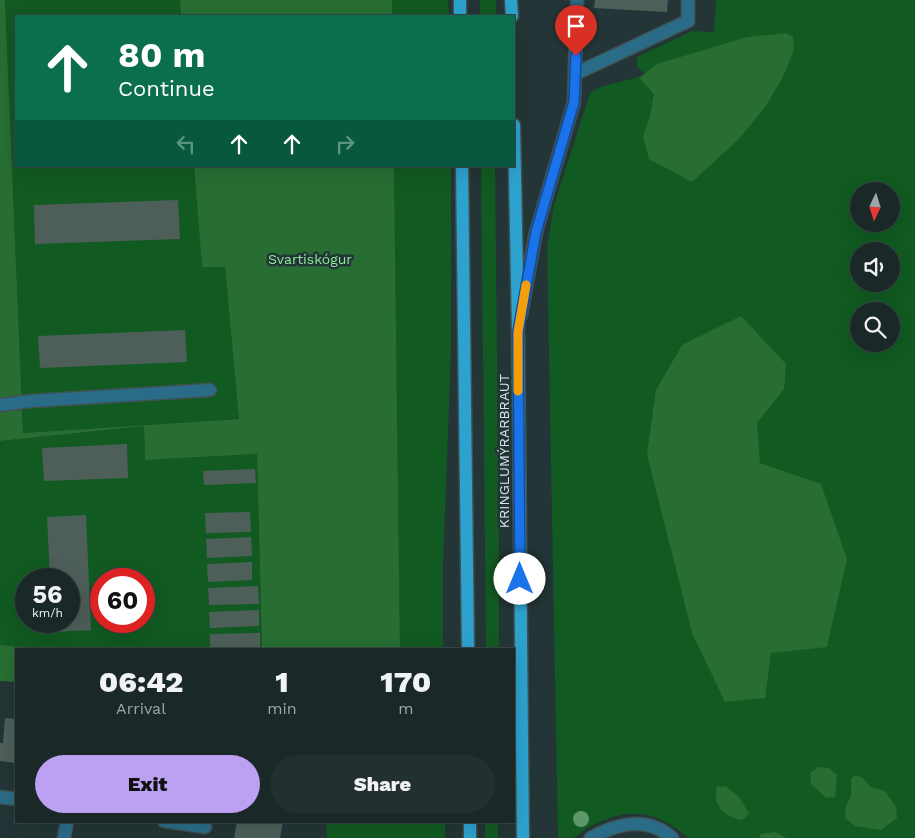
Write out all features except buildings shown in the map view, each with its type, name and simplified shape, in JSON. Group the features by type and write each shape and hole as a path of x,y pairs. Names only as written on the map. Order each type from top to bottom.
{"main road":[{"path":"460,0 460,15"},
{"path":"511,0 512,15"},
{"path":"462,167 468,648"},
{"name":"KRINGLUMÝRARBRAUT","path":"515,167 523,838"},
{"path":"470,823 470,838"}],"street":[{"path":"518,332 536,232 574,102 577,0"},
{"path":"575,74 688,20 688,0"},
{"path":"0,404 210,390"},
{"path":"0,797 15,800"},
{"path":"64,838 67,823"},
{"path":"178,823 205,827"},
{"path":"591,838 618,825 637,824 652,826 672,838"}],"green space":[{"name":"Svartiskógur","path":"0,0 5,0 23,433 239,419 225,267 202,267 194,167 394,167 400,648 262,648 257,454 145,460 144,426 0,441"},
{"path":"5,0 180,0 181,15 15,15 15,167 194,167 202,266 225,266 239,419 23,433"},
{"path":"180,0 392,0 392,15 181,15"},
{"path":"392,0 448,0 449,15 392,15"},
{"path":"480,0 496,0 496,15 480,15"},
{"path":"716,0 915,0 915,838 689,838 653,817 629,814 604,820 573,838 558,838 547,247 554,205 590,93 600,87 647,75 637,67 637,57 692,31 714,32"},
{"path":"786,33 793,37 794,50 782,79 765,107 739,139 692,182 649,159 643,137 650,116 654,94 639,78 657,64 747,37"},
{"path":"394,167 451,167 451,349 443,567 443,648 400,648"},
{"path":"481,167 495,167 499,648 486,648"},
{"path":"741,316 786,364 784,389 757,423 760,463 821,484 847,559 827,647 771,653 765,698 725,702 692,633 647,454 656,390 682,345"},
{"path":"144,426 145,460 257,454 262,648 36,648 0,645 0,441"},
{"path":"0,645 36,648 15,648 15,682 0,681"},
{"path":"819,767 829,768 837,775 835,797 826,798 811,784 810,773"},
{"path":"855,775 862,777 871,787 885,791 896,807 897,818 881,830 855,826 845,818 846,806 851,796 851,780"},
{"path":"726,786 740,798 749,814 742,820 730,817 718,805 716,799 717,787"},
{"path":"326,823 445,823 445,838 327,838"},
{"path":"485,823 498,823 498,838 485,838"},
{"path":"775,832 787,838 759,838 761,834"}],"slow traffic":[{"path":"518,391 518,332 526,285"}],"route":[{"path":"520,579 518,332 536,232 574,102 576,56"}]}
